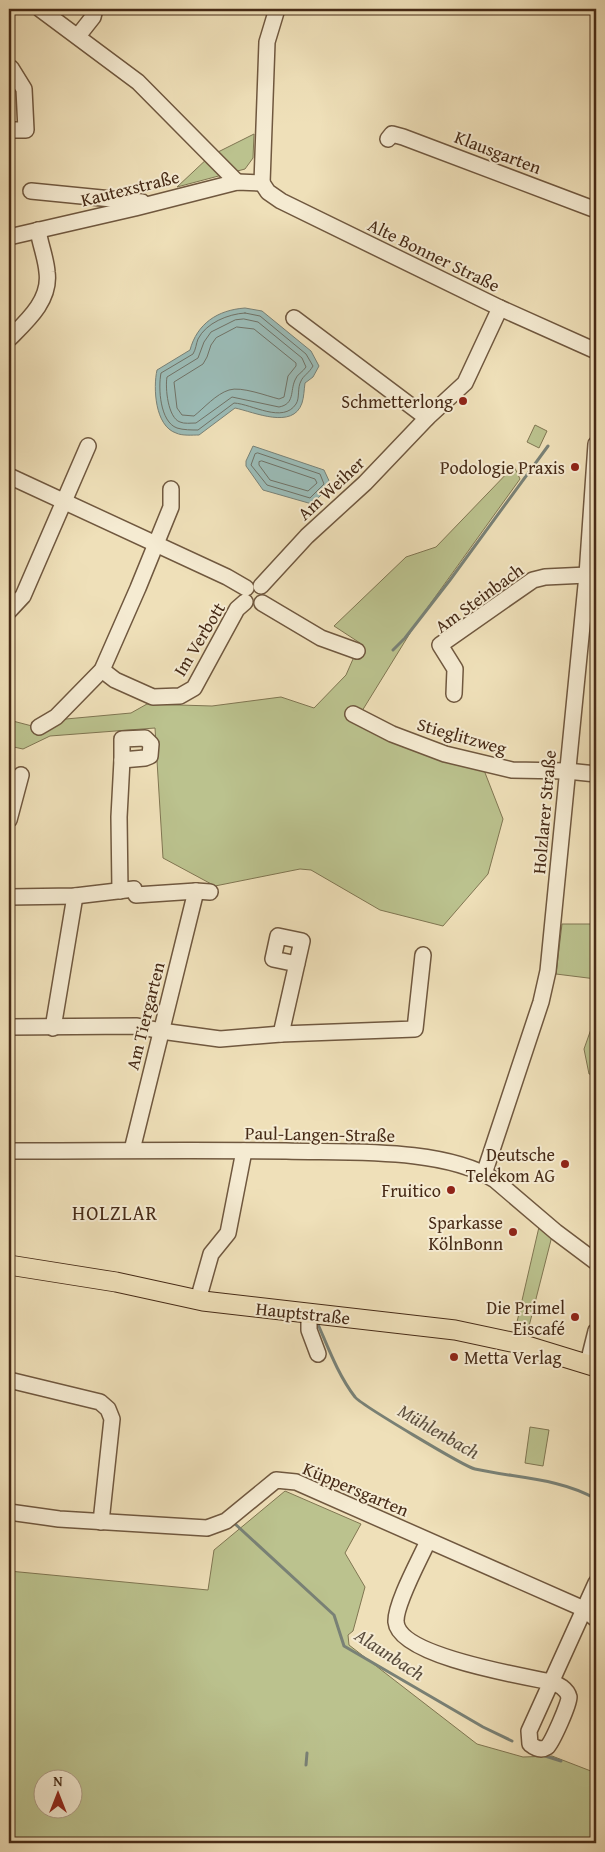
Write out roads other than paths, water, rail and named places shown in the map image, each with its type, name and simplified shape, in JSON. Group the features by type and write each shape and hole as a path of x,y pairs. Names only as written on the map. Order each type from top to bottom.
{"main road":[{"name":"Hauptstraße","path":"9,1265 116,1282 198,1300 455,1330 521,1344 592,1365"}],"street":[{"path":"40,9 138,82 237,182"},
{"path":"78,36 93,17 95,9"},
{"path":"262,183 267,42 277,9"},
{"path":"9,130 26,130 24,89 11,68"},
{"name":"Klausgarten","path":"388,138 392,134 403,137 596,210"},
{"name":"Kautexstraße","path":"9,237 237,182 262,183"},
{"name":"Alte Bonner Straße","path":"262,183 268,192 281,201 500,308 596,351"},
{"path":"31,191 152,203"},
{"path":"9,339 34,314 48,288 47,271 38,230"},
{"name":"Am Weiher","path":"251,592 307,536 365,483 427,418 465,383 500,308"},
{"path":"294,318 427,418"},
{"name":"Holzlarer Straße","path":"484,1174 538,1010 548,971 586,575 596,444"},
{"path":"9,611 23,596 88,446"},
{"path":"9,476 156,544 251,592 254,606 262,603 321,638 357,651"},
{"path":"39,727 56,718 102,670 171,507 171,489"},
{"name":"Am Steinbach","path":"454,694 455,669 440,645 533,580 545,577 586,575"},
{"name":"Im Verbott","path":"102,670 114,680 153,697 180,696 194,688 237,609 251,592"},
{"name":"Stieglitzweg","path":"353,714 392,734 445,754 512,770 567,771 596,774"},
{"path":"9,897 75,896 120,891 119,817 122,760"},
{"path":"9,820 21,775"},
{"name":"Am Tiergarten","path":"120,891 134,889 136,895 199,892 160,1031 132,1150"},
{"path":"53,1028 66,961 75,896"},
{"path":"9,1027 137,1026 220,1039 281,1034 415,1029 423,955"},
{"path":"281,1034 297,964"},
{"path":"198,1300 211,1254 228,1233 244,1150"},
{"name":"Paul-Langen-Straße","path":"9,1151 244,1150 406,1155 443,1161 484,1174 596,1262"},
{"path":"309,1314 308,1330 318,1354"},
{"path":"592,1365 596,1331"},
{"path":"9,1380 100,1402 108,1409 112,1419 101,1522"},
{"name":"Küppersgarten","path":"9,1512 59,1519 207,1528 226,1521 276,1480 296,1482 584,1609 596,1619"},
{"path":"428,1541 398,1608 396,1623 409,1641 444,1657 551,1682 596,1583"}],"water":[{"path":"245,308 262,311 311,351 319,366 313,377 305,383 303,401 297,411 290,416 282,418 235,408 199,435 181,435 169,429 164,423 157,406 155,386 157,370 190,350 193,341 203,326 217,315"},
{"path":"253,446 324,470 331,485 312,504 263,490 246,466 246,461"}],"waterway":[{"path":"393,650 405,638 450,580 548,446"},
{"name":"Mühlenbach","path":"317,1322 343,1380 355,1397 374,1411 467,1466 568,1487 596,1499"},
{"name":"Alaunbach","path":"234,1523 334,1615 344,1646 483,1727 512,1741"},
{"path":"306,1765 307,1753"},
{"name":"Alaunbach","path":"542,1755 561,1761"}],"place":[{"name":"Schmetterlong","path":"463,401"},
{"name":"Podologie Praxis","path":"575,467"},
{"name":"Deutsche Telekom AG","path":"565,1164"},
{"name":"Fruitico","path":"451,1190"},
{"name":"Sparkasse KölnBonn","path":"513,1232"},
{"name":"Die Primel Eiscafé","path":"575,1317"},
{"name":"Metta Verlag","path":"454,1357"}],"district":[{"name":"HOLZLAR","path":"115,1212"}]}
